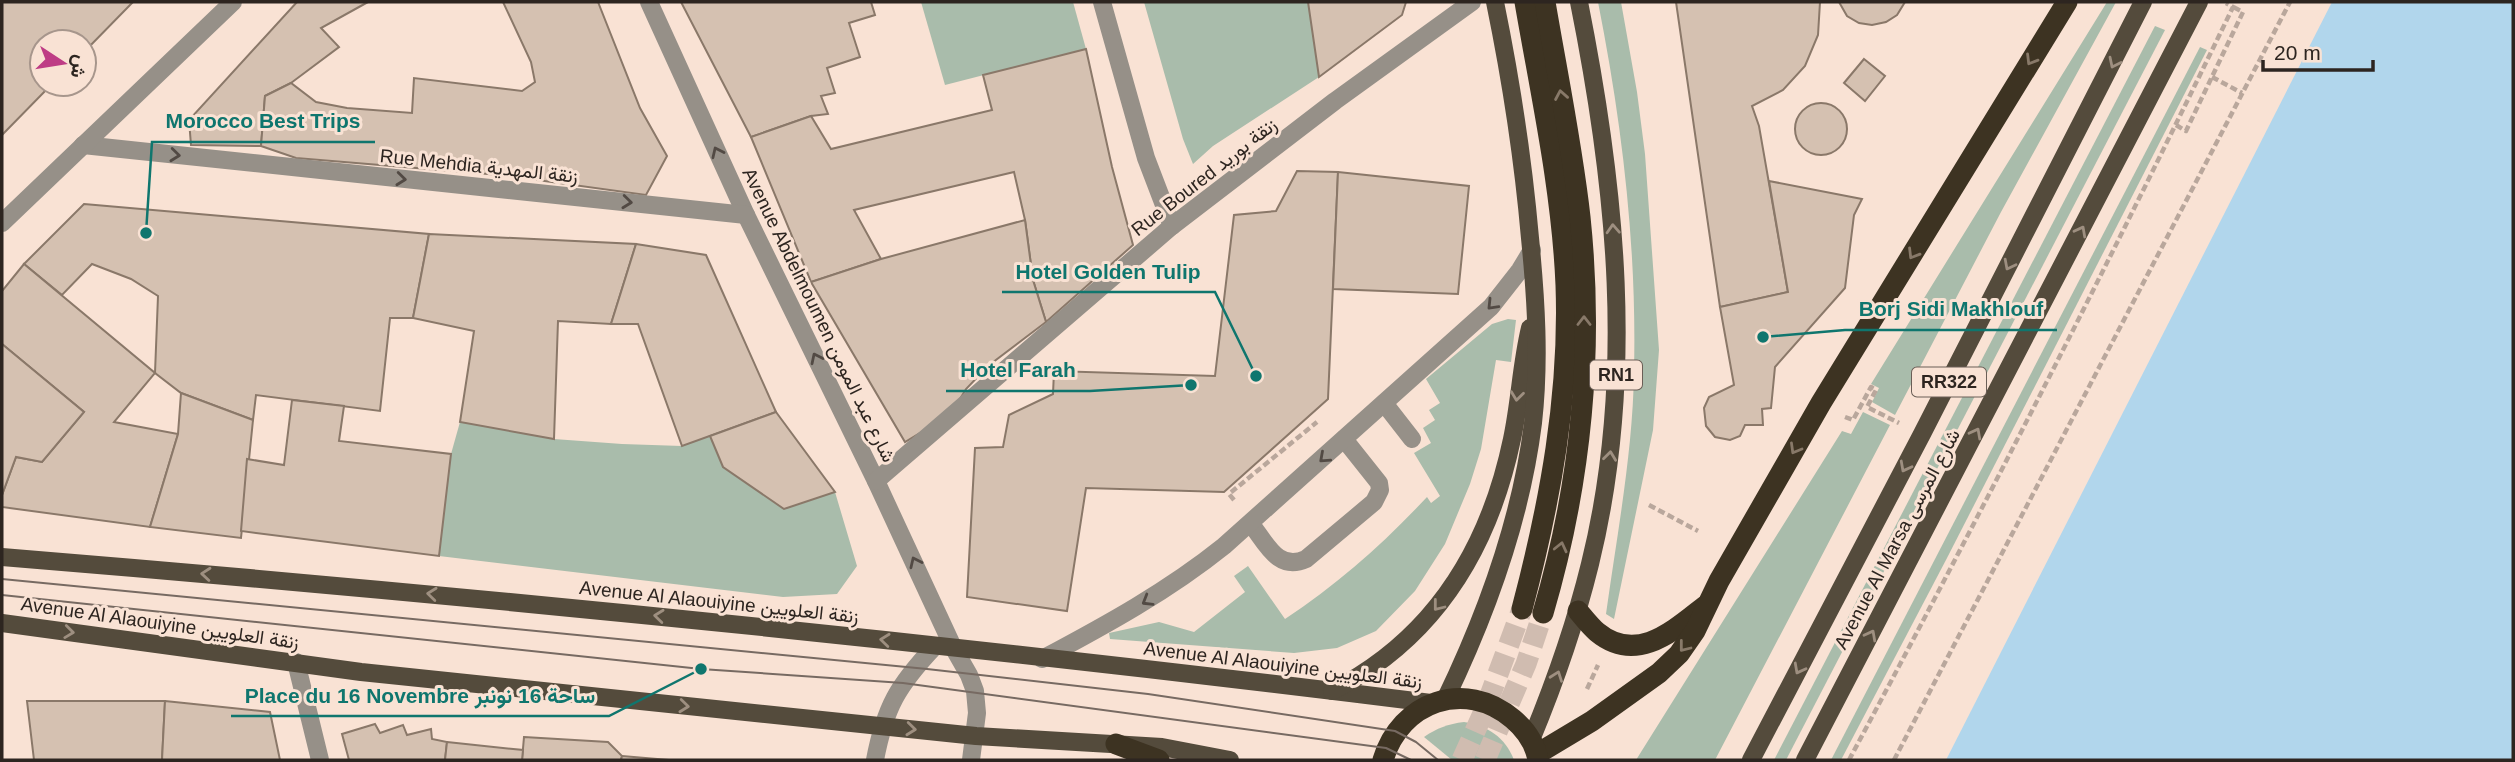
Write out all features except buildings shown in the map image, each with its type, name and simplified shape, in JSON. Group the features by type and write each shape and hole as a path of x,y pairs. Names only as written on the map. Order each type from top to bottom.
{"highway":[{"path":"1522,609 1552,482 1566,339 1565,276 1558,201 1525,2"},
{"path":"1543,613 1557,568 1575,476 1585,359 1580,219 1571,149 1545,2"},
{"path":"1383,760 1395,731 1412,714 1438,701 1478,701 1494,706 1521,726 1535,751 1592,721 1659,673 1679,654 1695,631 1707,604 1821,403 2067,2"},
{"path":"1578,611 1597,632 1612,641 1633,646 1653,643 1707,604"},
{"path":"1116,744 1158,760"}],"main road":[{"path":"1438,701 1471,644 1499,569 1524,474 1533,422 1537,370 1532,250 1522,151 1495,2"},
{"name":"RN1","path":"1535,751 1591,562 1609,462 1614,411 1617,289 1608,170 1594,76 1579,2"},
{"name":"Avenue Al Marsa شارع المرسى","path":"1751,760 1960,361 2143,2"},
{"name":"Avenue Al Marsa شارع المرسى","path":"1805,760 2199,2"},
{"path":"1332,691 1357,678 1401,646 1421,627 1470,558 1488,519 1502,478 1512,437 1525,350 1536,305"},
{"name":"Avenue Al Alaouiyine زنقة العلويين","path":"2,557 384,589 1438,701"},
{"name":"Avenue Al Alaouiyine زنقة العلويين","path":"2,623 375,674 976,736 1162,747 1230,760"}],"street":[{"path":"2,223 233,2"},
{"name":"Avenue Abdelmoumen شارع عبد المومن","path":"649,2 746,215 877,481 944,647 969,675 975,691 977,713 971,760"},
{"path":"1102,2 1146,158 1172,226"},
{"name":"Rue Boured زنقة بوريد","path":"877,481 1172,226 1472,2"},
{"name":"Rue Mehdia زنقة المهدية","path":"83,145 746,215"},
{"path":"1042,659 1169,587 1251,524 1490,307 1520,270 1532,250"},
{"path":"1384,403 1412,439"},
{"path":"1251,524 1276,557 1283,562 1298,563 1374,502 1380,491 1379,484 1343,439"},
{"path":"875,760 881,726 902,683 944,647"},
{"path":"296,662 320,760"}],"path":[{"path":"2176,125 2186,131 2244,12 2226,2"},
{"path":"2239,11 2244,2"},
{"path":"1894,760 2290,2"},
{"path":"1849,760 1954,564 2233,7"},
{"path":"2212,77 2243,93"},
{"path":"1841,414 1853,421 1871,387 1876,390 1867,407 1899,423"},
{"path":"1649,505 1698,531"}],"green space":[{"path":"921,2 1073,2 1086,49 945,85"},
{"path":"1144,2 1308,2 1319,77 1213,146 1193,164 1183,139"},
{"path":"1598,2 1621,2 1637,92 1645,154 1659,350 1653,430 1614,619 1606,614 1631,432 1634,371 1633,278 1621,139"},
{"path":"2107,2 2116,2 2001,212 1895,415 1872,402 1879,388 1871,384"},
{"path":"2155,26 2165,30 1786,760 1774,760"},
{"path":"2200,47 2207,50 1947,558 1841,760 1831,760"},
{"path":"1508,319 1516,320 1511,362 1496,360 1481,449 1470,484 1445,544 1415,591 1376,631 1337,648 1294,653 1110,639 1109,633 1159,622 1194,632 1245,592 1234,576 1248,566 1285,619 1342,577 1394,531 1427,497 1431,503 1440,496 1414,453 1431,443 1423,428 1435,420 1429,410 1440,403 1426,379 1492,324"},
{"path":"1863,412 1890,425 1715,760 1636,760 1842,431 1851,434"},
{"path":"460,422 554,439 622,444 682,446 710,436 784,509 835,492 857,566 837,594 783,597 439,556 451,454"},
{"path":"1464,722 1481,726 1495,734 1506,745 1514,760 1452,760 1424,737 1443,727"}],"water":[{"path":"2332,2 2513,2 2513,760 1946,760"}],"tunnel":[{"path":"1462,760 1485,709 1522,609"},
{"path":"1485,760 1526,664 1543,613"}],"tram line":[{"path":"2,579 927,669 1148,694 1395,731 1416,742 1438,760"},
{"path":"2,595 701,669 903,683 1386,748 1411,760"}],"place":[{"name":"Morocco Best Trips","path":"146,233"},
{"name":"Borj Sidi Makhlouf","path":"1763,337"},
{"name":"Hotel Golden Tulip","path":"1256,376"},
{"name":"Hotel Farah","path":"1191,385"},
{"name":"Place du 16 Novembre ساحة 16 نونبر","path":"701,669"}]}
